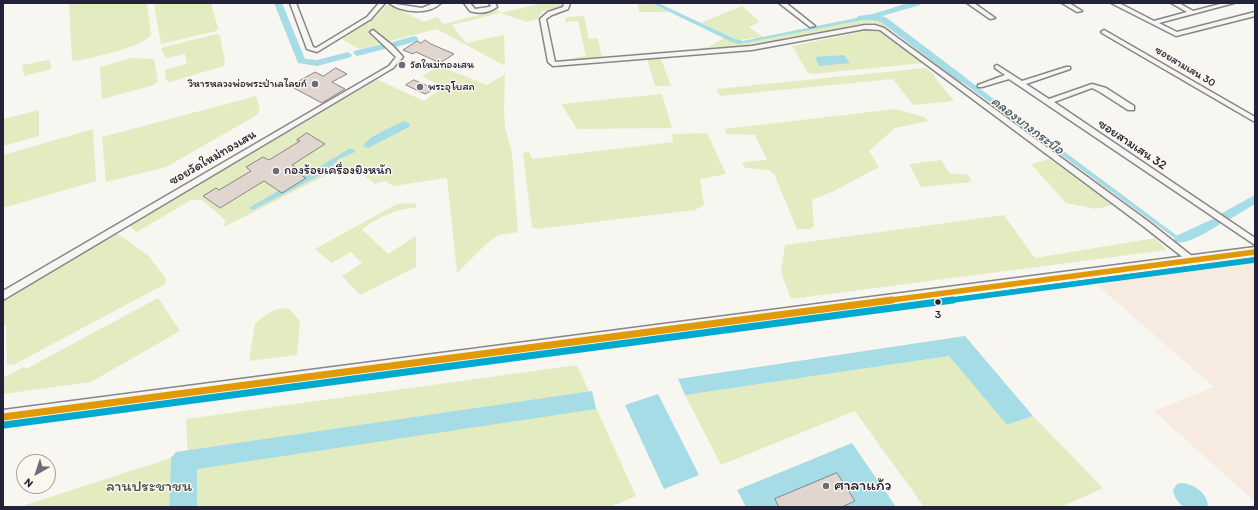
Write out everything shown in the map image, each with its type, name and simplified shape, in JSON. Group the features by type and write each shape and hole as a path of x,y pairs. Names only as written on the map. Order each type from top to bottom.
{"main road":[{"path":"3,417 1255,252"}],"street":[{"path":"293,3 310,49 312,50 316,50 369,18 382,3"},
{"path":"392,3 411,9 423,9 445,3"},
{"path":"467,3 472,10 481,11 494,7 492,3"},
{"path":"567,3 566,8 544,16 543,19 551,62 553,64 752,48 865,27 882,29 1152,228 1192,260"},
{"path":"782,3 812,26"},
{"path":"970,3 992,18"},
{"path":"1065,3 1080,11"},
{"path":"1114,3 1170,32 1180,34 1255,14"},
{"path":"1174,3 1193,13"},
{"path":"1153,23 1231,3"},
{"name":"ซอยวัดใหม่ทองเสน","path":"3,296 391,67 400,57 391,47 373,32"},
{"name":"ซอยสามเสน 30","path":"1104,32 1255,120"},
{"name":"ซอยสามเสน 32","path":"997,67 1255,242"},
{"path":"1021,84 1068,68"},
{"path":"980,86 1010,76"},
{"path":"1047,102 1092,86 1103,90 1131,108"}],"shaded area":[{"path":"1255,258 1255,502 1154,411 1214,387 1097,285"}],"green space":[{"path":"69,3 147,3 151,34 147,39 139,43 116,51 76,61 72,60"},
{"path":"165,3 211,3 218,28 216,31 161,44 154,5"},
{"path":"542,3 562,3 563,6 543,11 537,19 527,22 500,13 452,25 466,43 503,35 505,66 437,29 359,49 342,39 374,19 388,4 424,22 437,17 444,24 498,10 501,13"},
{"path":"637,3 650,3 669,12 639,12"},
{"path":"742,6 760,22 749,27 763,37 738,40 700,23"},
{"path":"584,16 589,39 598,38 602,58 573,61 573,58 586,56 578,21 565,22 566,17"},
{"path":"875,17 883,20 941,66 937,67 889,29 872,22 757,45 700,50 698,48 709,47 724,38 739,44"},
{"path":"869,30 885,34 924,63 812,74 808,73 792,46"},
{"path":"217,34 220,36 225,62 224,66 170,82 166,80 165,71 167,69 187,64 185,54 166,58 161,49"},
{"path":"132,58 154,59 158,82 151,86 102,99 100,67"},
{"path":"647,59 661,59 671,86 655,86"},
{"path":"49,60 52,67 49,70 24,76 22,65"},
{"path":"439,66 487,85 505,74 505,127 512,153 518,232 499,235 487,243 457,273 447,178 393,186 385,181 375,184 364,175 358,175 348,167 336,170 224,227 225,220 202,200 191,200 137,232 129,226 376,79 424,101 443,87 422,76"},
{"path":"926,68 935,75 934,76 954,101 913,105 893,79 720,96 716,89"},
{"path":"662,94 672,128 577,129 561,104"},
{"path":"256,96 260,109 257,115 166,167 106,182 102,137"},
{"path":"896,109 924,117 929,121 895,128 869,151 879,167 834,191 812,200 814,226 810,229 797,229 774,174 769,170 745,168 742,162 767,160 755,135 727,134 724,129"},
{"path":"39,110 39,136 3,146 3,119"},
{"path":"93,129 96,181 3,208 3,155"},
{"path":"707,133 726,174 700,179 704,205 695,210 536,229 532,227 523,153 529,152 532,159 673,142 672,134"},
{"path":"1049,159 1112,205 1096,209 1066,203 1031,164"},
{"path":"941,160 949,173 969,175 971,182 921,187 909,164"},
{"path":"408,203 416,204 416,208 408,208 394,212 362,229 388,254 416,236 416,267 360,295 342,276 362,263 351,252 332,263 315,249 393,206"},
{"path":"1004,215 1035,258 1155,238 1167,250 791,299 781,272 785,245"},
{"path":"118,234 148,255 166,279 165,284 15,364 7,365 6,325 3,327 3,299 113,235"},
{"path":"158,298 180,331 91,382 3,394 3,378 24,367 26,369"},
{"path":"284,308 289,309 300,321 297,355 249,361 255,324 268,313"},
{"path":"949,356 1007,425 1033,416 1103,488 1061,507 924,507 855,411 721,465 685,395"},
{"path":"577,365 636,496 610,507 190,507 186,419"},
{"name":"ลานประชาชน","path":"171,458 169,507 19,507"}],"water":[{"path":"651,3 658,3 735,39 743,41 876,14 878,17 739,44"},
{"path":"915,40 947,64 941,66 911,41"},
{"path":"844,55 850,63 819,66 815,57"},
{"path":"954,69 1184,241 1180,242 947,71"},
{"path":"405,121 410,124 409,127 368,148 363,146 376,135"},
{"path":"349,149 354,149 355,152 339,159 324,173 253,210 249,208"},
{"path":"965,336 1033,416 1007,425 949,356 685,395 678,379"},
{"path":"592,391 596,409 197,469 197,507 169,507 171,458 176,452"},
{"path":"658,394 699,475 664,489 625,405"},
{"path":"852,443 896,507 746,507 737,490"},
{"path":"1181,483 1191,485 1199,490 1206,497 1208,507 1184,507 1178,502 1173,490 1177,484"}],"building":[{"path":"425,40 454,54 440,63 416,52 413,54 403,50 417,41 421,43"},
{"name":"วิหารหลวงพ่อพระป่าเลไลยก์","path":"336,68 347,74 332,82 345,89 322,103 290,86 315,72 323,76"},
{"name":"พระอุโบสถ","path":"414,80 434,89 425,94 406,85"},
{"name":"กองร้อยเครื่องยิงหนัก","path":"307,133 325,144 292,165 302,171 299,174 306,178 282,193 264,181 220,208 203,196 216,188 219,190 251,171 246,167 263,157 269,160 300,141 297,140"},
{"name":"ศาลาแก้ว","path":"837,473 855,501 842,507 779,507 775,499"}],"waterway":[{"path":"278,3 301,61 317,63 348,55"},
{"name":"คลองบางกระบือ","path":"874,16 917,3"},
{"name":"คลองบางกระบือ","path":"861,18 874,16"},
{"name":"คลองบางกระบือ","path":"874,16 884,20 963,80"},
{"path":"396,44 414,39"},
{"path":"357,53 382,47"},
{"name":"คลองบางกระบือ","path":"1226,216 1255,199"},
{"name":"คลองบางกระบือ","path":"1180,239 1215,222"}],"transit line":[{"path":"3,417 1255,252"},
{"path":"4,425 1255,260"}],"place":[{"name":"วัดใหม่ทองเสน","path":"402,65"},
{"name":"วิหารหลวงพ่อพระป่าเลไลยก์","path":"315,84"},
{"name":"พระอุโบสถ","path":"420,87"},
{"name":"กองร้อยเครื่องยิงหนัก","path":"276,171"},
{"name":"3","path":"938,302"},
{"name":"ศาลาแก้ว","path":"826,486"}]}
